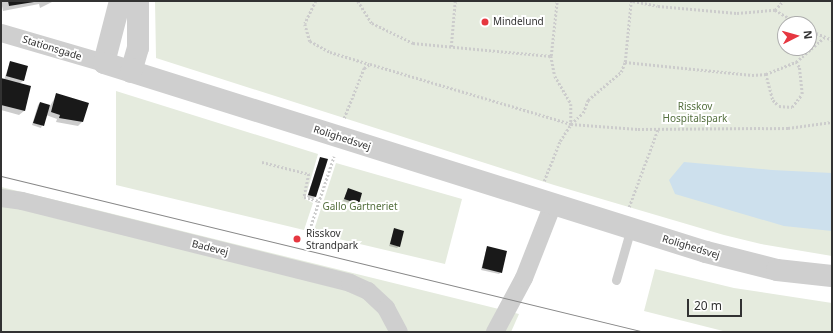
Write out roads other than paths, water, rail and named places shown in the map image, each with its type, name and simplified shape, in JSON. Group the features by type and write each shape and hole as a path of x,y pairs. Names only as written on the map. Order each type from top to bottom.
{"street":[{"path":"104,63 120,1"},
{"path":"131,72 138,48 138,1"},
{"name":"Stationsgade","path":"1,32 104,63"},
{"name":"Rolighedsvej","path":"104,63 627,227 777,270 832,276"},
{"name":"Badevej","path":"1,198 22,201 350,283 368,291 386,308 399,332"},
{"path":"495,332 524,278 544,202"}],"lane":[{"path":"616,280 627,227"}],"water":[{"path":"684,162 772,170 832,173 832,231 784,226 675,194 669,180"}],"tram line":[{"path":"1,176 645,332"}],"place":[{"name":"Mindelund","path":"485,22"},
{"name":"Risskov Strandpark","path":"297,239"}],"park label":[{"name":"Risskov Hospitalspark","path":"695,112"},
{"name":"Gallo Gartneriet","path":"360,207"}]}
